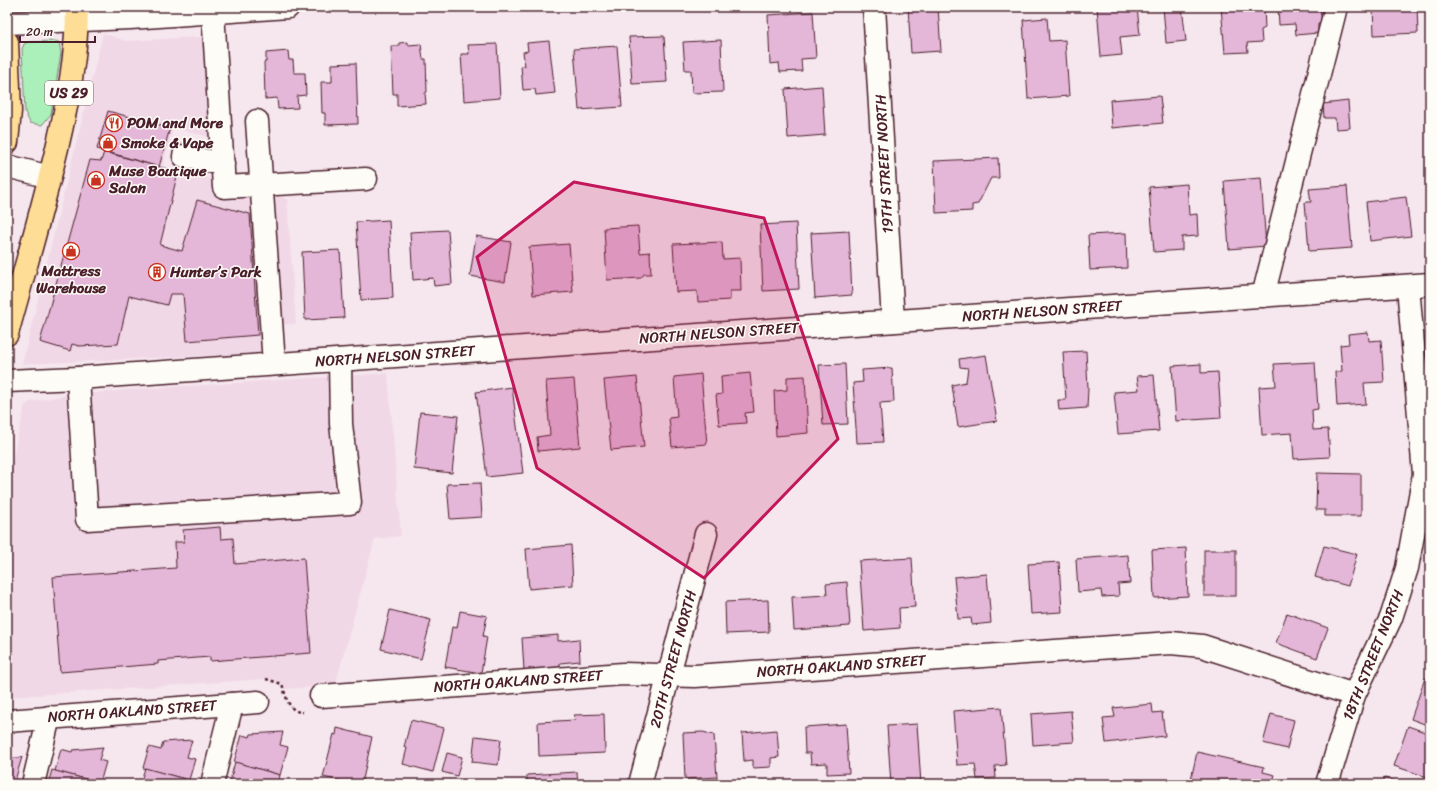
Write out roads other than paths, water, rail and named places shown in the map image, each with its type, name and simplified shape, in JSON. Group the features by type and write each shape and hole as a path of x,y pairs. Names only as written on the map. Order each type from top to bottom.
{"main road":[{"name":"US 29","path":"7,334 50,177 72,78 76,45 77,13"},
{"path":"7,42 10,111 7,142"}],"street":[{"path":"7,23 77,13 213,12 288,7"},
{"name":"19TH STREET NORTH","path":"874,7 893,321"},
{"path":"1263,296 1336,7"},
{"path":"213,12 224,187 366,179"},
{"path":"258,121 274,364"},
{"path":"184,156 223,164"},
{"path":"7,166 50,177"},
{"name":"NORTH NELSON STREET","path":"7,381 78,378 1430,284"},
{"name":"18TH STREET NORTH","path":"1327,784 1354,695 1391,618 1407,568 1424,474 1408,286"},
{"path":"78,378 87,519 350,503 341,424 340,360"},
{"name":"20TH STREET NORTH","path":"640,784 706,534"},
{"name":"NORTH OAKLAND STREET","path":"315,704 622,674 695,676 1171,643 1202,646 1354,695"},
{"name":"NORTH OAKLAND STREET","path":"7,720 258,702"},
{"path":"212,784 232,704"},
{"path":"33,784 49,717"}],"place":[{"name":"POM and More","path":"114,123"},
{"name":"Smoke & Vape","path":"108,143"},
{"name":"Muse Boutique Salon","path":"96,180"},
{"name":"Mattress Warehouse","path":"71,251"},
{"name":"Hunter’s Park","path":"157,272"}]}
